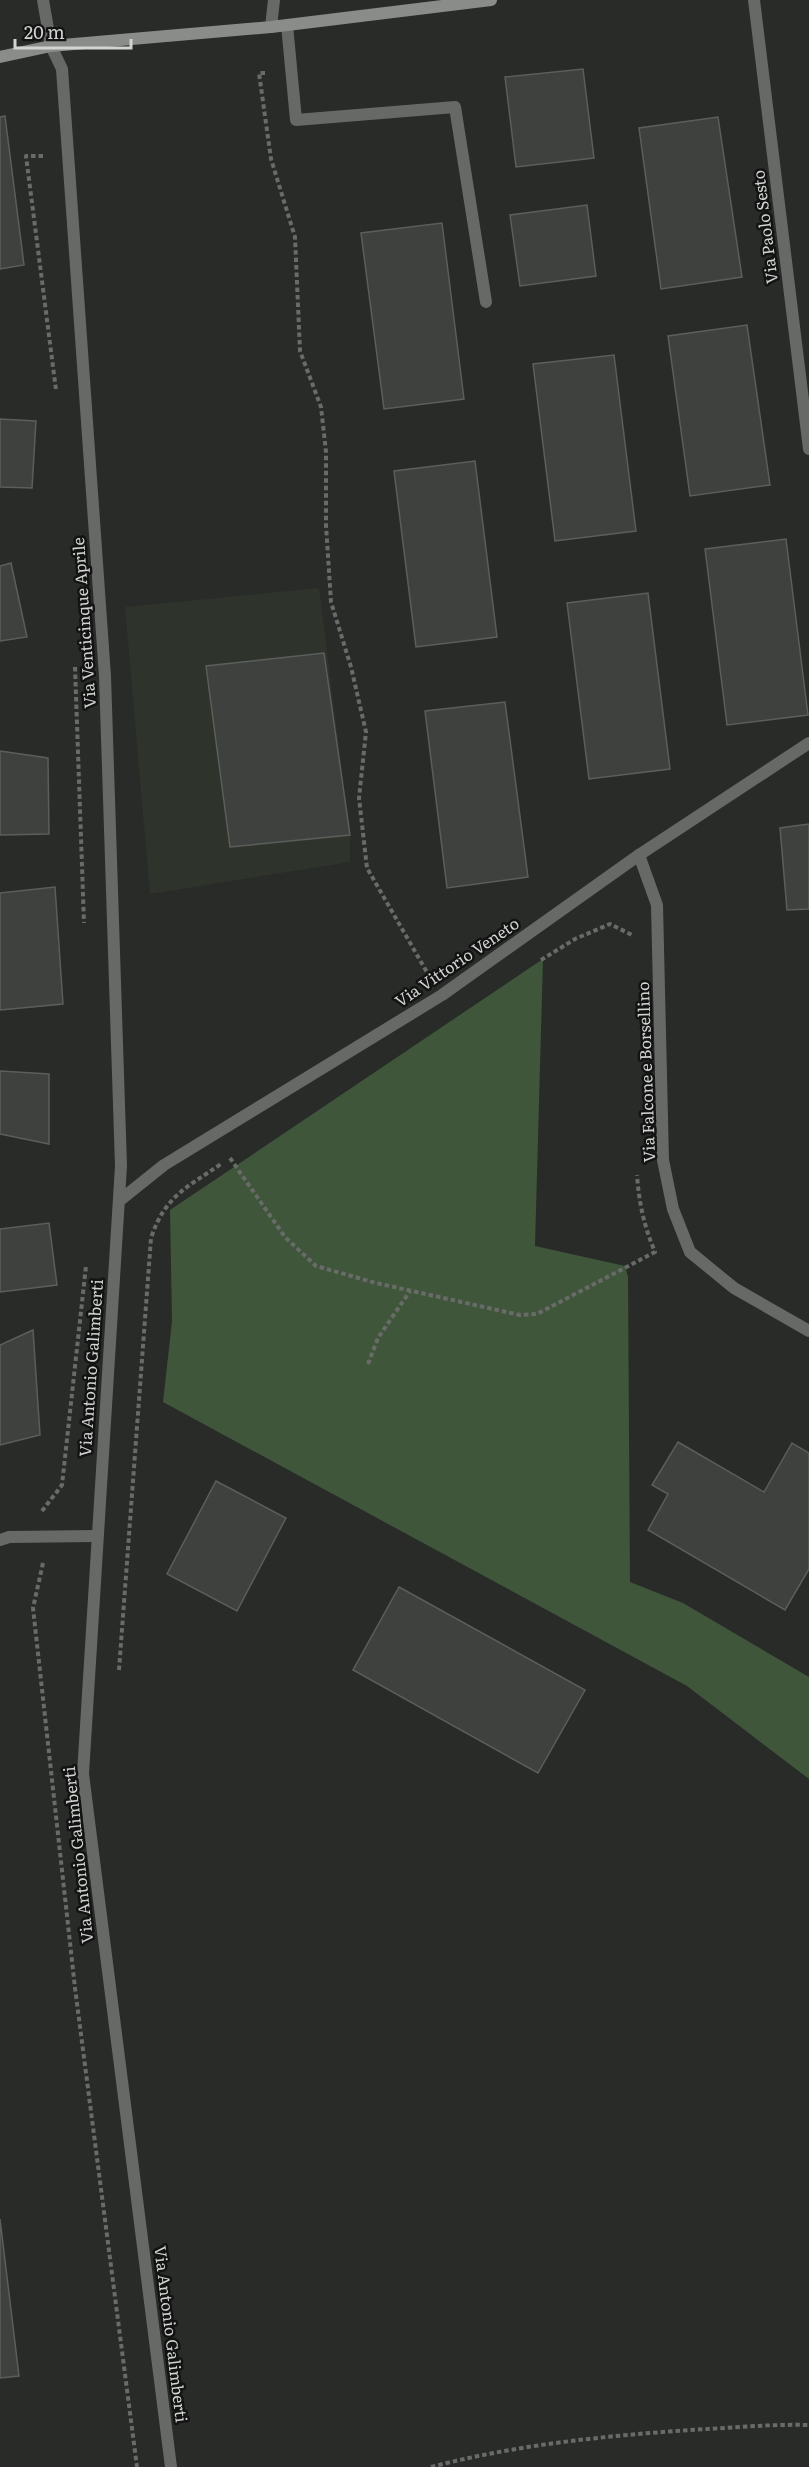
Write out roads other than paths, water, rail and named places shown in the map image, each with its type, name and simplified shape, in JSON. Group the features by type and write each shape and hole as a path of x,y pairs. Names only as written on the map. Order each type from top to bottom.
{"street":[{"name":"Via Venticinque Aprile","path":"43,0 51,46 62,69 105,676 120,1079 119,1201"},
{"path":"271,27 274,0"},
{"path":"0,57 51,46 271,27 491,0"},
{"name":"Via Paolo Sesto","path":"754,0 809,449"},
{"path":"287,25 296,120 455,106 486,302"},
{"name":"Via Vittorio Veneto","path":"119,1201 164,1165 442,995 639,855 809,743"},
{"name":"Via Falcone e Borsellino","path":"639,855 657,905 663,1160 673,1209 690,1252 734,1288 809,1331"},
{"name":"Via Antonio Galimberti","path":"119,1201 96,1536 83,1774 171,2467"},
{"path":"0,1540 9,1537 96,1536"}]}
